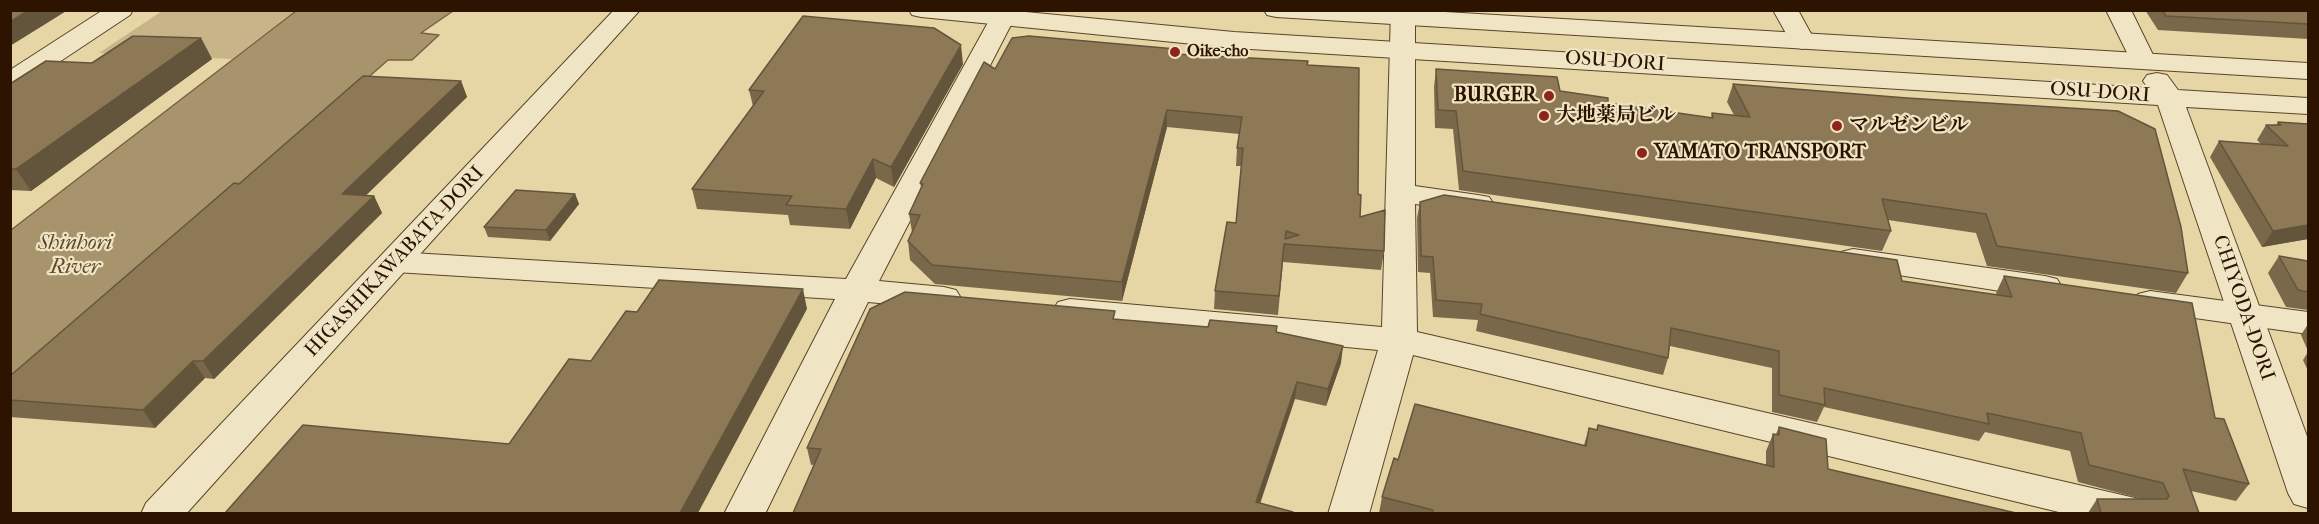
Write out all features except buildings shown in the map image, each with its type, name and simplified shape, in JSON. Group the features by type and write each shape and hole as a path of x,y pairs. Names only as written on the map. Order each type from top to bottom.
{"street":[{"path":"10,82 121,10"},
{"name":"HIGASHIKAWABATA-DORI","path":"161,513 628,10"},
{"name":"OSU-DORI","path":"921,10 1234,39 1402,26 1802,41 2308,70"},
{"name":"OSU-DORI","path":"1276,10 1402,26 2174,110 2308,106"},
{"path":"1785,10 1802,41"},
{"path":"2118,10 2143,61"},
{"path":"744,513 857,290 1003,17"},
{"path":"1348,513 1400,340 1402,26"},
{"name":"CHIYODA-DORI","path":"2143,61 2174,110 2308,492"},
{"path":"1400,193 1506,208"},
{"path":"1823,254 2070,290"},
{"path":"395,261 857,290 975,301"},
{"path":"2117,297 2308,323"},
{"path":"1034,306 1400,340 2134,513"}],"shaded area":[{"path":"162,11 295,11 232,59 99,53"}],"water":[{"name":"Shinhori River","path":"296,11 453,11 421,33 439,35 412,60 388,60 11,392 11,230"}],"place":[{"name":"Oike-cho","path":"1175,52"},
{"name":"BURGER","path":"1549,96"},
{"name":"大地薬局ビル","path":"1544,116"},
{"name":"マルゼンビル","path":"1837,126"},
{"name":"YAMATO TRANSPORT","path":"1642,153"}]}
